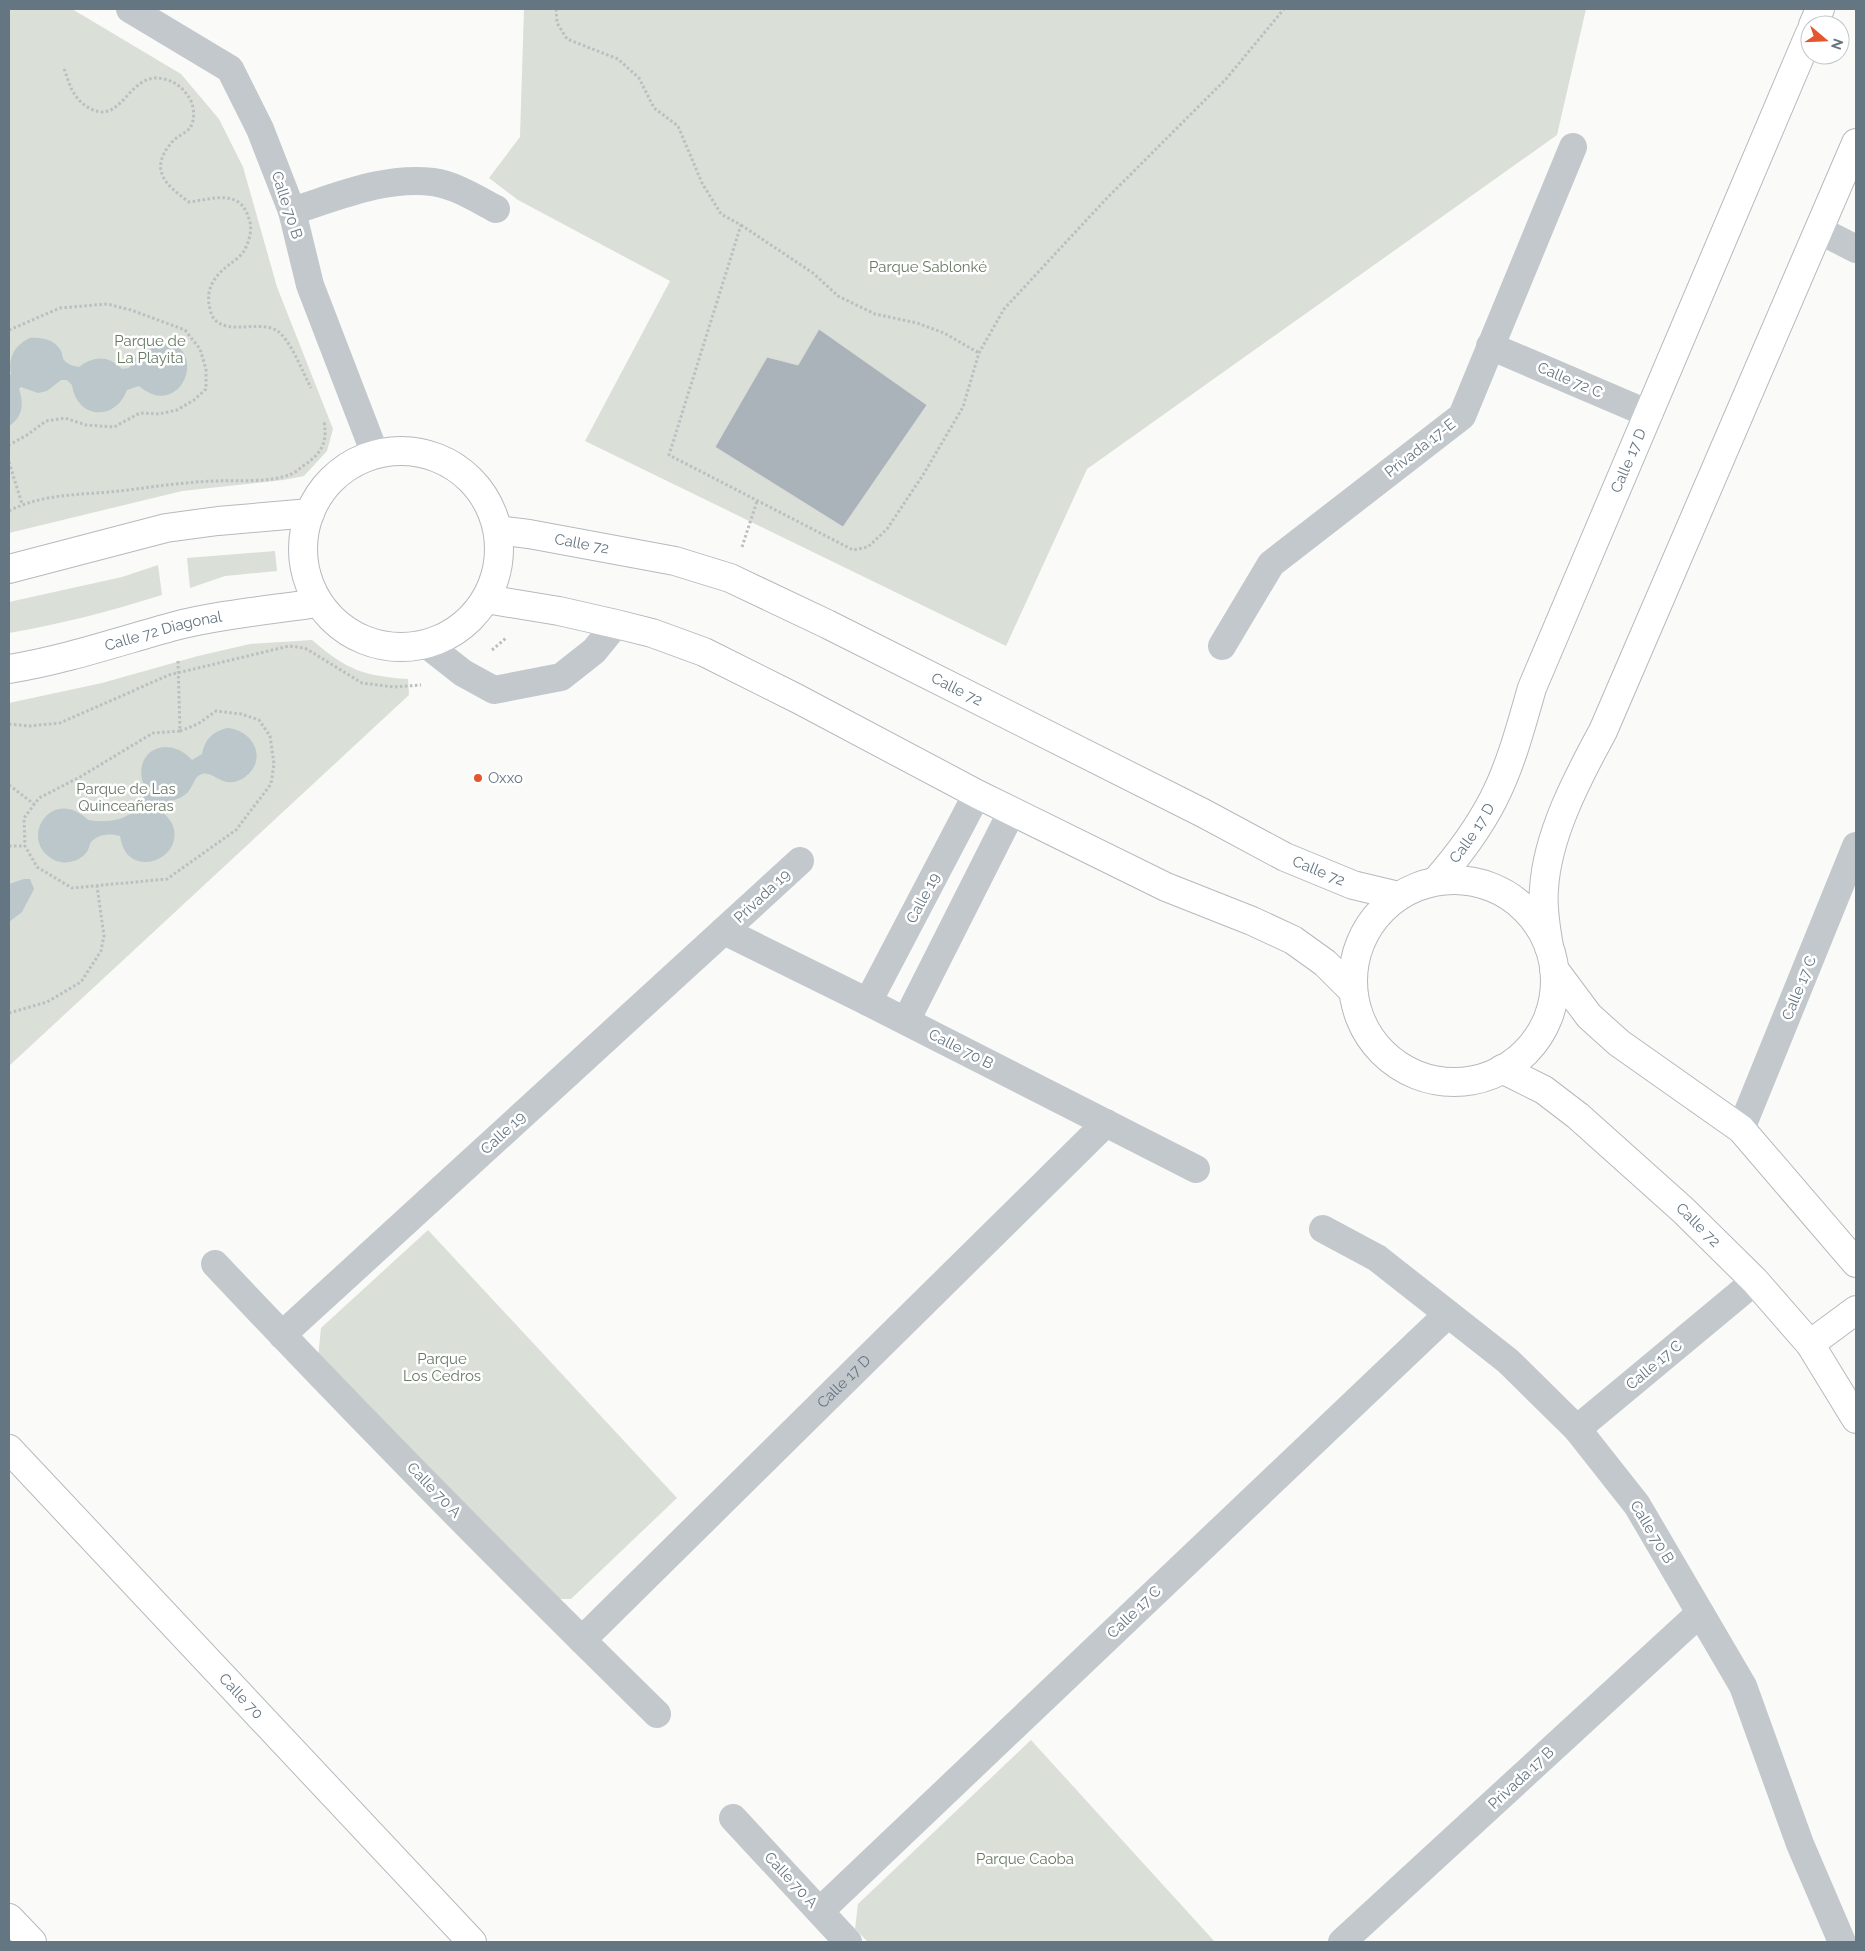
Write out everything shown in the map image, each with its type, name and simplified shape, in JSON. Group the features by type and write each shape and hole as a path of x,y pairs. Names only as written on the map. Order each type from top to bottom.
{"main road":[{"name":"Calle 17 D","path":"1436,881 1465,843 1493,800 1514,750 1532,688 1800,57"},
{"path":"1856,143 1604,731 1583,768 1549,855 1544,889 1544,913 1552,958 1554,994 1548,1017 1538,1038 1522,1056 1502,1069 1480,1079 1455,1082 1430,1080 1407,1071 1387,1057 1370,1038 1359,1016 1353,991 1354,967 1362,939 1378,915 1399,896 1416,886 1436,881 1459,880 1483,884 1504,893 1523,907 1538,925 1552,958 1589,1016 1619,1043 1741,1129 1856,1263"},
{"path":"415,451 435,456 453,465 469,478 482,493 492,511 498,530 500,548 498,566 493,583 486,599 472,617 455,632 436,642 414,647 392,648 370,643 332,620 318,603 308,582 303,559 304,535 310,513 321,493 336,476 354,463 375,454 415,451"},
{"path":"9,569 166,528 218,521 310,513"},
{"name":"Calle 72","path":"498,530 667,559 730,578 862,642 1285,856 1353,885 1399,896"},
{"path":"486,599 559,611 616,624 704,652 798,699 977,794 1166,886 1293,940 1325,963 1353,991"},
{"name":"Calle 72 Diagonal","path":"9,669 34,665 177,626 238,614 318,603"},
{"name":"Calle 72","path":"1502,1069 1544,1090 1578,1116 1683,1210 1755,1281 1810,1344 1856,1419"},
{"path":"1810,1344 1856,1310"},
{"name":"Calle 70","path":"9,1449 472,1942"},
{"path":"9,1918 32,1942"}],"street":[{"name":"Calle 70 B","path":"130,9 230,69 260,129 292,211 310,285 375,454"},
{"name":"Privada 17-E","path":"1222,646 1271,564 1462,416 1573,147"},
{"path":"292,211 366,187 399,182 434,182 465,193 496,209"},
{"path":"1819,230 1856,249"},
{"name":"Calle 72 C","path":"1490,346 1649,414"},
{"path":"426,644 463,673 494,690 561,677 594,652 616,624"},
{"name":"Calle 19","path":"868,1002 977,794"},
{"path":"906,1021 1012,811"},
{"name":"Calle 17 C","path":"1741,1129 1856,846"},
{"name":"Privada 19","path":"724,931 800,860"},
{"name":"Calle 70 B","path":"724,931 906,1021 1196,1169"},
{"name":"Calle 19","path":"282,1335 724,931"},
{"name":"Calle 17 D","path":"582,1640 1106,1123"},
{"name":"Calle 70 B","path":"1323,1229 1377,1258 1508,1361 1577,1429 1638,1505 1742,1686 1800,1844 1842,1942"},
{"name":"Calle 70 A","path":"214,1264 582,1640 657,1714"},
{"name":"Calle 17 C","path":"1577,1429 1755,1281"},
{"name":"Calle 17 C","path":"820,1911 1448,1314"},
{"name":"Privada 17 B","path":"1342,1942 1700,1613"},
{"name":"Calle 70 A","path":"733,1818 848,1942"}],"path":[{"path":"556,9 557,23 567,40 618,59 639,78 654,108 678,126 702,183 721,214 741,225 813,273 838,296 875,314 917,323 944,333 978,353"},
{"path":"741,225 669,455 853,550 868,547 887,530 923,476 963,407 978,353 1004,309 1106,198 1226,79 1284,9"},
{"path":"64,69 72,91 82,104 97,112 111,111 142,81 156,77 172,81 184,89 193,101 193,118 190,129 172,141 160,160 161,173 177,193 189,202 219,197 237,200 246,208 250,222 250,236 243,253 221,270 212,281 207,296 210,312 216,320 227,326 237,328 264,326 276,330 287,341 312,392"},
{"path":"9,330 60,308 108,304 131,310 185,330 200,349 206,368 206,389 194,400 177,410 159,414 140,414 114,427 86,425 66,418 46,420 27,435 9,445"},
{"path":"9,511 22,504 62,496 120,491 178,482 271,478 291,474 312,460 323,447 326,433 323,417"},
{"path":"9,462 22,504"},
{"path":"741,550 757,501"},
{"path":"177,626 180,731"},
{"path":"9,724 30,726 60,723 169,675 289,646 305,648 362,683 394,687 430,685 454,680 502,643"},
{"path":"216,711 241,714 259,720 270,736 274,764 271,784 236,830 167,879 72,888 37,867 25,846 24,818 34,804 39,798 80,777 153,733 180,731 198,724 216,711"},
{"path":"9,785 34,804"},
{"path":"9,846 25,846"},
{"path":"9,1012 47,1002 81,982 101,951 104,936 97,886"}],"green space":[{"name":"Parque de La Playita","path":"9,9 72,9 181,74 219,119 243,167 277,287 333,429 327,451 304,476 182,491 9,533"},
{"name":"Parque Sablonké","path":"524,9 1586,9 1557,135 1087,469 1006,646 585,441 670,281 518,200 489,178 520,137"},
{"path":"275,551 277,571 225,576 190,588 187,558"},
{"path":"158,565 162,595 86,617 9,633 9,602 122,577"},
{"name":"Parque de Las Quinceañeras","path":"312,640 335,658 356,670 379,676 408,679 409,695 9,1066 9,703 102,683 198,656 250,644"},
{"name":"Parque Los Cedros","path":"428,1230 677,1498 571,1599 545,1599 318,1358 321,1328"},
{"name":"Parque Caoba","path":"1031,1740 1215,1942 868,1942 855,1929 858,1904"}],"shaded area":[{"path":"30,338 40,338 53,342 62,353 64,360 71,365 79,367 96,359 106,359 117,364 122,369 129,368 144,346 149,343 166,341 179,347 186,357 187,369 184,380 177,390 167,395 154,395 139,386 127,390 114,408 97,412 88,410 81,405 75,396 72,385 67,380 61,380 47,391 38,393 21,387 19,389 22,400 20,414 9,426 9,377 11,374 12,357 20,344"},
{"path":"227,728 244,734 251,740 257,755 256,762 252,770 238,781 225,782 211,775 199,775 186,794 171,801 164,813 173,825 174,839 166,854 151,861 143,862 134,859 127,854 120,836 113,835 105,835 94,839 82,857 68,862 52,859 41,847 38,836 40,826 45,817 53,811 64,809 75,811 88,820 98,821 116,820 124,817 131,813 142,800 146,790 142,777 142,766 146,757 152,751 161,748 171,748 182,752 192,760 202,754 205,744 210,737"},
{"path":"30,879 34,889 22,912 9,922 9,884"}],"building":[{"path":"819,329 927,405 843,527 715,447 767,357 798,365"}],"place":[{"name":"Oxxo","path":"478,778"}]}
